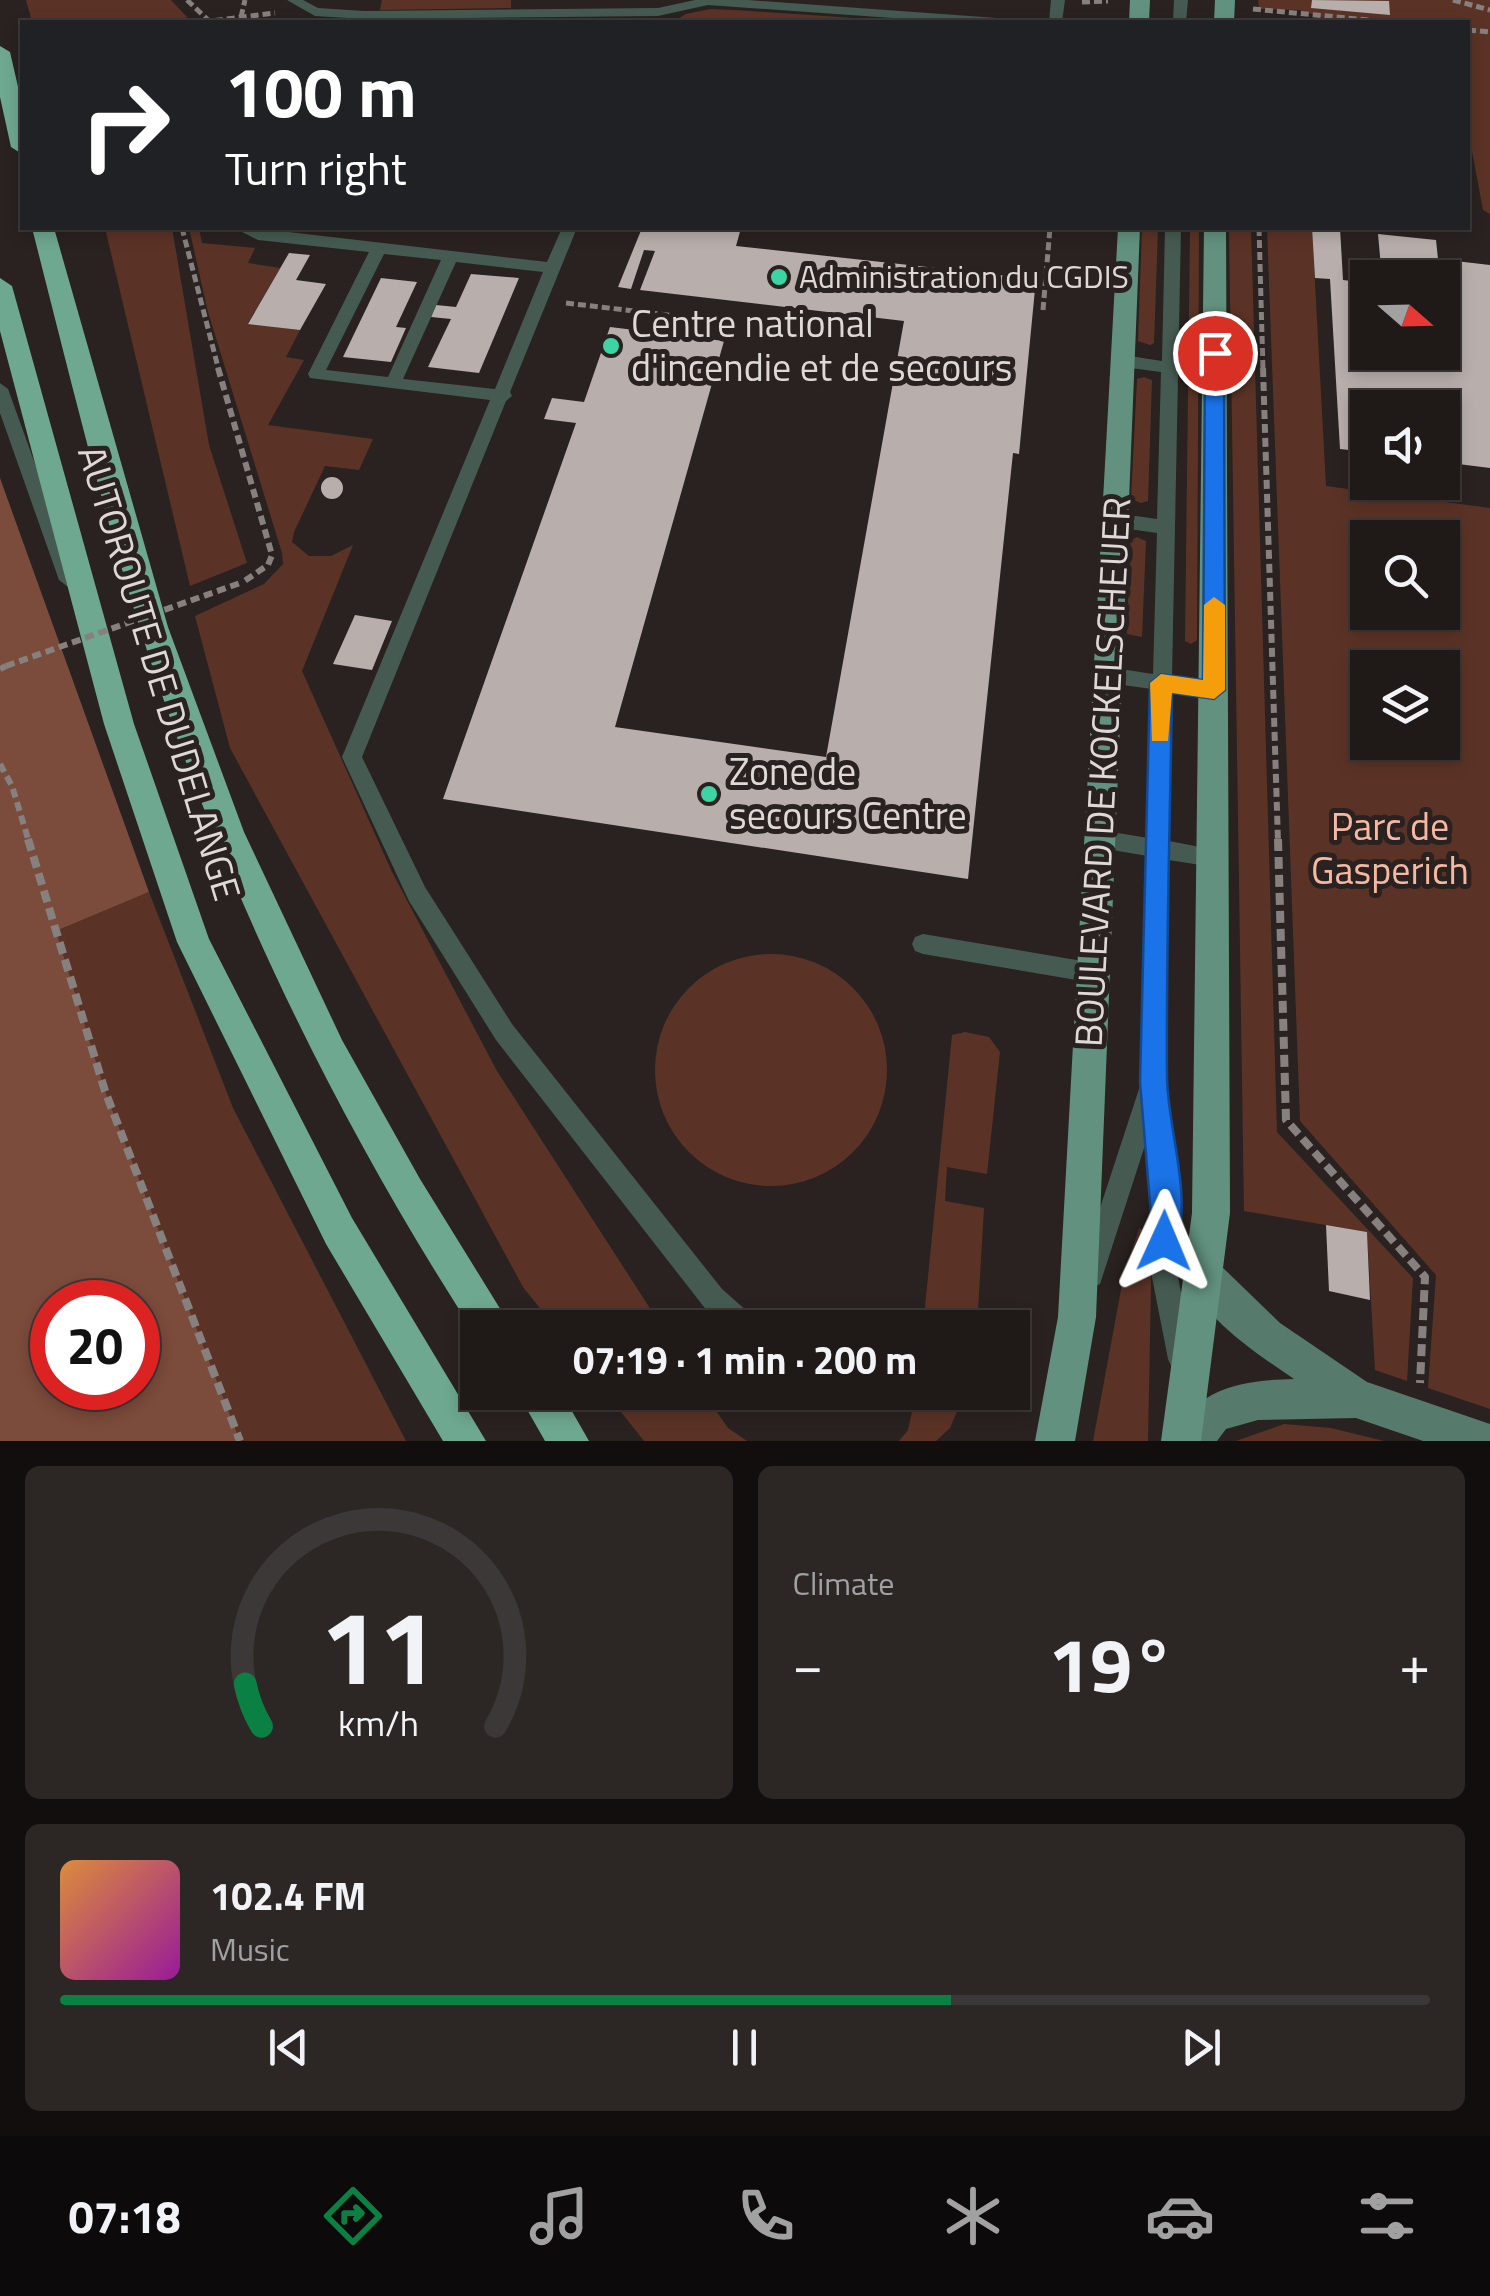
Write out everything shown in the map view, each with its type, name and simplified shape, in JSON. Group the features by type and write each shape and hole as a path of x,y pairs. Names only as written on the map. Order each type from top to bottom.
{"highway":[{"path":"0,52 20,139"},
{"name":"AUTOROUTE DE DUDELANGE","path":"44,230 138,570 198,754 265,920 355,1101 482,1310"},
{"name":"AUTOROUTE DE DUDELANGE","path":"0,286 119,724 194,942 339,1232 466,1441"},
{"path":"549,1410 570,1441"}],"main road":[{"name":"BOULEVARD DE KOCKELSCHEUER","path":"1056,1441 1078,1317 1129,230"},
{"name":"BOULEVARD DE KOCKELSCHEUER","path":"1181,1441 1211,1213 1215,230"}],"street":[{"path":"1205,1276 1266,1337 1356,1398 1482,1441"},
{"path":"1191,1441 1214,1412 1258,1400 1356,1398"}],"lane":[{"path":"296,3 315,12 364,15 656,17 708,1 969,20"},
{"path":"247,230 258,235 553,268"},
{"path":"569,230 504,396 352,757 417,894 504,1032 712,1298 726,1310"},
{"name":"BOULEVARD DE KOCKELSCHEUER","path":"1173,230 1153,1082 1165,1178 1164,1272 1188,1395"},
{"path":"379,248 316,374 504,396"},
{"path":"393,383 450,256"},
{"path":"1122,361 1169,368"},
{"path":"0,389 119,724"},
{"path":"1115,520 1164,527"},
{"path":"1108,676 1214,690"},
{"path":"1100,839 1213,858"},
{"path":"923,944 1094,973"},
{"name":"BOULEVARD DE KOCKELSCHEUER","path":"1078,1317 1153,1082"}],"path":[{"path":"187,0 205,20"},
{"path":"241,17 246,0"},
{"path":"1290,12 1292,0"},
{"path":"1453,0 1490,10"},
{"path":"215,20 259,18 296,3"},
{"path":"1252,9 1343,20"},
{"path":"3,668 243,582 268,565 270,545 190,269 182,230"},
{"path":"1043,310 1050,230"},
{"path":"1259,230 1286,1120 1425,1277 1419,1417"},
{"path":"540,300 736,323"},
{"path":"0,764 12,786 104,1091 240,1441"}],"green space":[{"path":"26,0 171,0 187,17 184,20 31,20"},
{"path":"382,0 511,0 511,8 380,10"},
{"path":"1258,0 1490,0 1490,214 1483,210 1470,141 1470,20 1330,20 1299,10 1259,9"},
{"path":"710,9 883,20 676,20"},
{"path":"105,230 172,230 209,445 247,563 190,586"},
{"path":"189,230 199,230 202,243 255,248 248,263 280,268 248,323 300,330 286,357 304,360 268,425 373,439 359,470 325,466 294,532 292,542 309,556 331,556 353,545 302,671 392,872 497,1071 651,1310 541,1310 523,1287 230,748 195,616 264,584 283,564 208,312"},
{"path":"1142,230 1158,230 1154,343 1138,341"},
{"path":"1190,230 1199,230 1197,640 1191,644 1185,641"},
{"path":"1229,230 1251,230 1277,1132 1413,1278 1407,1381 1375,1370 1367,1232 1244,1211"},
{"name":"Parc de Gasperich","path":"1267,230 1312,230 1326,486 1350,489 1350,500 1430,500 1490,508 1490,1409 1428,1388 1436,1275 1300,1121"},
{"path":"1137,379 1152,380 1148,501 1141,503 1131,499"},
{"path":"1137,537 1146,541 1142,637 1127,634 1130,541"},
{"path":"149,892 233,1108 406,1441 240,1441 105,1091 56,931"},
{"path":"771,954 815,963 853,988 878,1026 887,1070 878,1114 853,1152 815,1177 771,1186 727,1177 689,1152 664,1114 655,1070 664,1026 689,988 727,963"},
{"path":"965,1032 989,1037 1000,1052 987,1174 947,1167 945,1201 984,1208 978,1310 925,1310 952,1035"},
{"path":"1139,1228 1152,1234 1148,1441 1093,1441 1123,1279"},
{"path":"619,1410 716,1410 728,1428 747,1441 644,1441"},
{"path":"912,1410 958,1410 950,1428 936,1441 899,1441 908,1430"},
{"path":"1284,1424 1331,1428 1384,1441 1236,1441"}],"shaded area":[{"path":"0,478 149,892 56,931 105,1091 240,1441 0,1441"}],"building":[{"path":"1312,0 1389,1 1390,15 1311,8"},
{"name":"Centre national d'incendie et de secours","path":"641,230 740,230 736,246 1036,279 1019,454 1013,453 968,879 443,799 576,423 544,419 552,398 584,402 610,327 724,341 615,727 826,757 904,321 640,290 655,251 644,250 631,289 618,287"},
{"path":"1312,230 1340,230 1343,280 1350,281 1350,370 1460,370 1460,262 1490,265 1490,468 1460,464 1460,390 1350,390 1350,450 1340,449 1330,279 1315,278"},
{"path":"1378,234 1436,240 1438,259 1447,260 1380,260"},
{"path":"289,253 310,255 296,280 326,284 300,330 248,324"},
{"path":"471,274 519,278 479,373 428,367 451,319 431,317 436,305 456,307"},
{"path":"381,278 417,282 396,327 406,328 391,362 343,357"},
{"path":"332,477 340,480 340,496 332,499 324,496 321,488 324,480"},
{"path":"355,615 392,621 372,670 333,664"},
{"path":"1326,1225 1367,1232 1370,1300 1329,1291"}],"slow traffic":[{"path":"1160,735 1161,683 1214,690 1214,605"}],"place":[{"name":"Administration du CGDIS","path":"779,277"},
{"name":"Centre national d'incendie et de secours","path":"611,346"},
{"name":"Zone de secours Centre","path":"709,794"}],"route":[{"path":"1164,1241 1165,1178 1153,1082 1161,683 1214,690 1215,353"}]}
